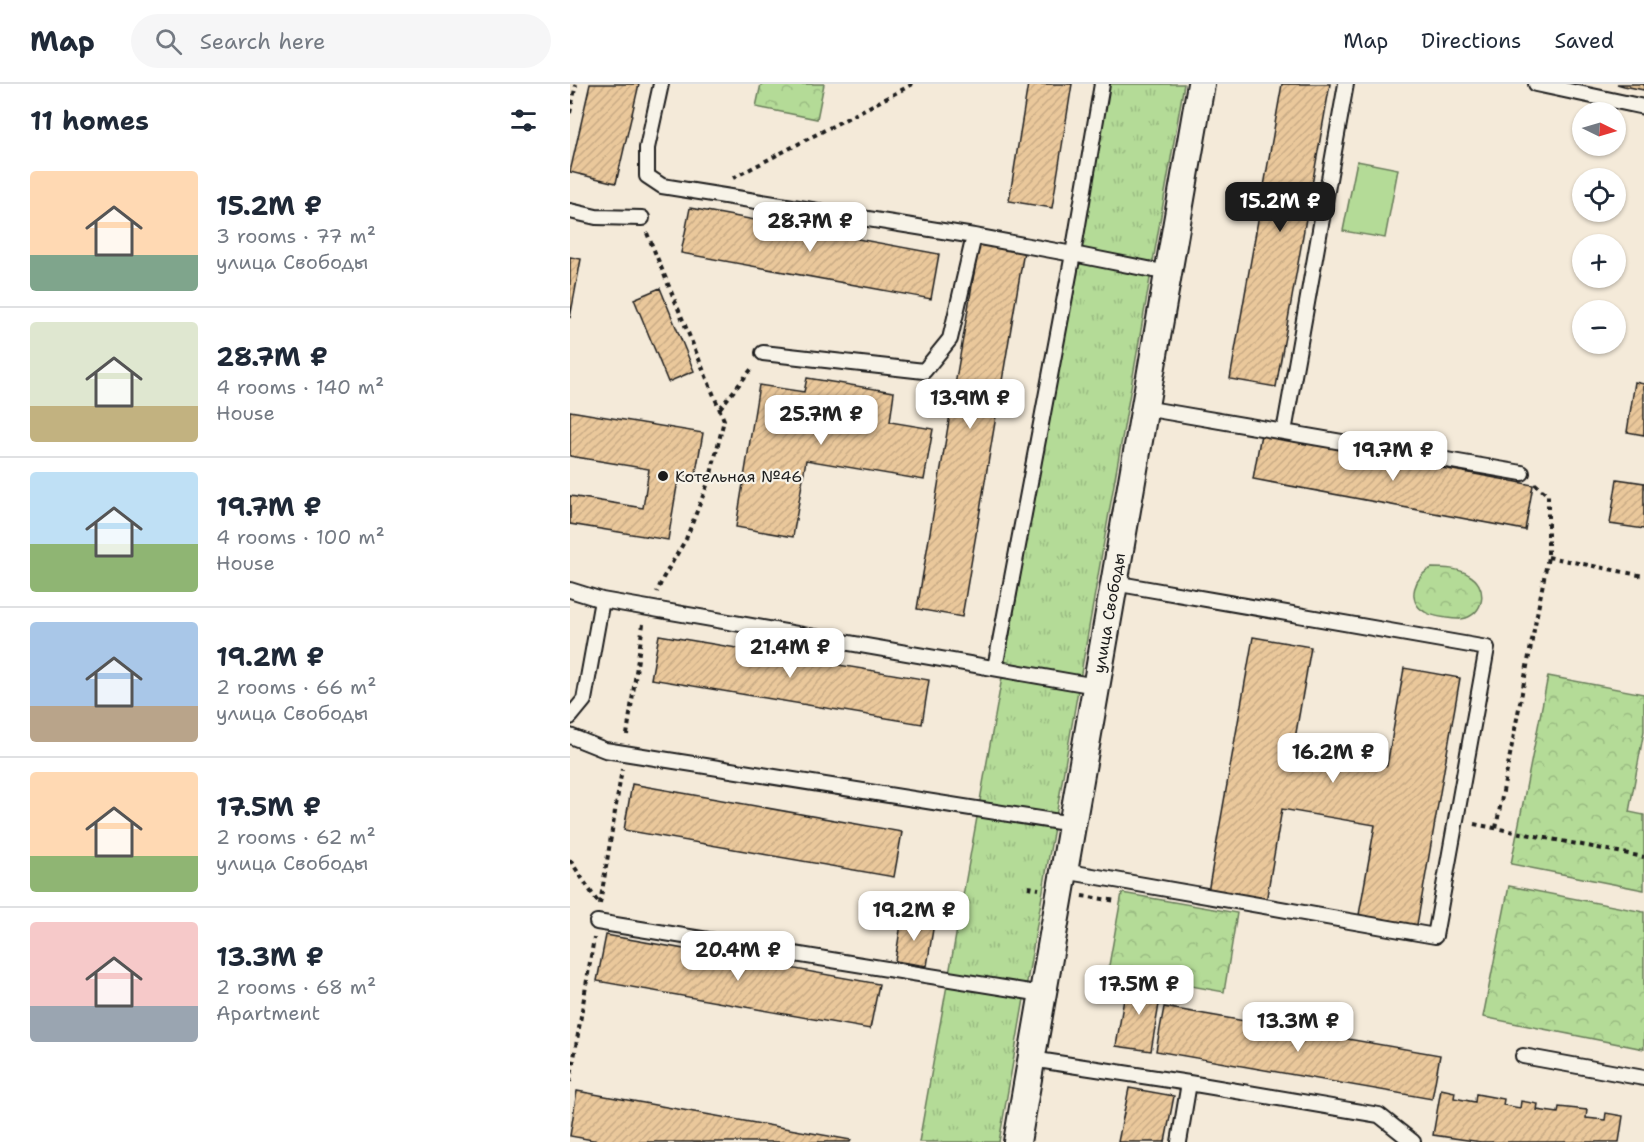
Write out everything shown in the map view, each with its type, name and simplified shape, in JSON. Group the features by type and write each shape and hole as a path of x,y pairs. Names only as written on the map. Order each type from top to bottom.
{"street":[{"name":"улица Свободы","path":"1017,1142 1201,84"}],"lane":[{"path":"661,84 647,148 647,176 662,186 974,236 1168,273"},
{"path":"995,668 1102,84"},
{"path":"1284,432 1346,84"},
{"path":"1536,84 1572,88 1644,107"},
{"path":"570,211 596,217 642,218"},
{"path":"764,353 924,371 950,339 974,236"},
{"path":"1144,408 1522,473"},
{"path":"1064,871 1435,936 1487,648 1114,583"},
{"path":"570,590 602,600 1096,686"},
{"path":"570,717 584,700 602,600"},
{"path":"570,736 605,750 1072,824"},
{"path":"597,922 1042,994"},
{"path":"1523,1056 1644,1078"},
{"path":"1031,1059 1379,1115 1413,1142"},
{"path":"1179,1142 1189,1083"}],"path":[{"path":"570,113 576,84"},
{"path":"703,194 913,84"},
{"path":"720,409 764,353"},
{"path":"1496,828 1548,557 1548,495 1522,473"},
{"path":"1548,557 1644,576"},
{"path":"1456,820 1644,857"},
{"path":"570,860 599,904"}],"green space":[{"path":"761,84 824,84 817,119 756,107"},
{"path":"1108,84 1184,84 999,1142 919,1142"},
{"path":"1357,161 1398,169 1385,238 1343,231"},
{"path":"1432,568 1456,570 1475,579 1482,598 1473,615 1464,619 1452,619 1430,614 1419,607 1414,595 1417,582 1426,571"},
{"path":"1548,676 1644,694 1644,731 1629,812 1644,815 1644,890 1511,864"},
{"path":"1509,886 1644,912 1644,1049 1483,1017"},
{"path":"1122,893 1237,913 1224,992 1108,971"}],"building":[{"path":"590,84 639,84 616,183 570,172"},
{"path":"1028,84 1072,84 1052,208 1009,201"},
{"path":"1282,84 1330,84 1276,387 1230,379"},
{"path":"1617,84 1644,84 1644,90 1624,86"},
{"path":"690,208 939,254 931,299 681,253"},
{"path":"979,244 1024,251 962,617 917,609"},
{"path":"570,257 581,259 570,318"},
{"path":"660,288 694,371 668,382 634,299"},
{"path":"807,378 894,392 890,422 933,429 924,480 806,460 793,537 736,527 759,385 804,392"},
{"path":"1635,382 1644,384 1644,435 1627,432"},
{"name":"Котельная №46","path":"570,411 703,433 695,477 679,474 668,540 570,524 570,496 643,508 649,469 570,456"},
{"path":"1261,434 1533,485 1525,530 1253,479"},
{"path":"1617,479 1644,483 1644,529 1610,524"},
{"path":"659,635 929,680 922,724 651,679"},
{"path":"1253,637 1311,647 1293,750 1387,766 1404,668 1460,678 1417,925 1359,915 1375,825 1282,809 1266,902 1208,892"},
{"path":"632,784 902,832 894,877 624,830"},
{"path":"902,918 934,923 927,966 895,961"},
{"path":"606,935 879,984 870,1029 597,981"},
{"path":"1127,981 1162,987 1151,1051 1116,1046"},
{"path":"1164,1007 1440,1055 1432,1099 1156,1051"},
{"path":"1129,1088 1174,1096 1165,1142 1118,1142"},
{"path":"1441,1089 1455,1092 1454,1098 1475,1102 1476,1094 1504,1099 1503,1105 1520,1108 1521,1101 1538,1104 1537,1110 1558,1113 1559,1107 1587,1110 1586,1118 1605,1120 1606,1113 1623,1116 1619,1142 1481,1142 1433,1135"},
{"path":"577,1091 851,1140 850,1142 604,1142 570,1136"}],"place":[{"name":"Котельная №46","path":"663,476"}]}
